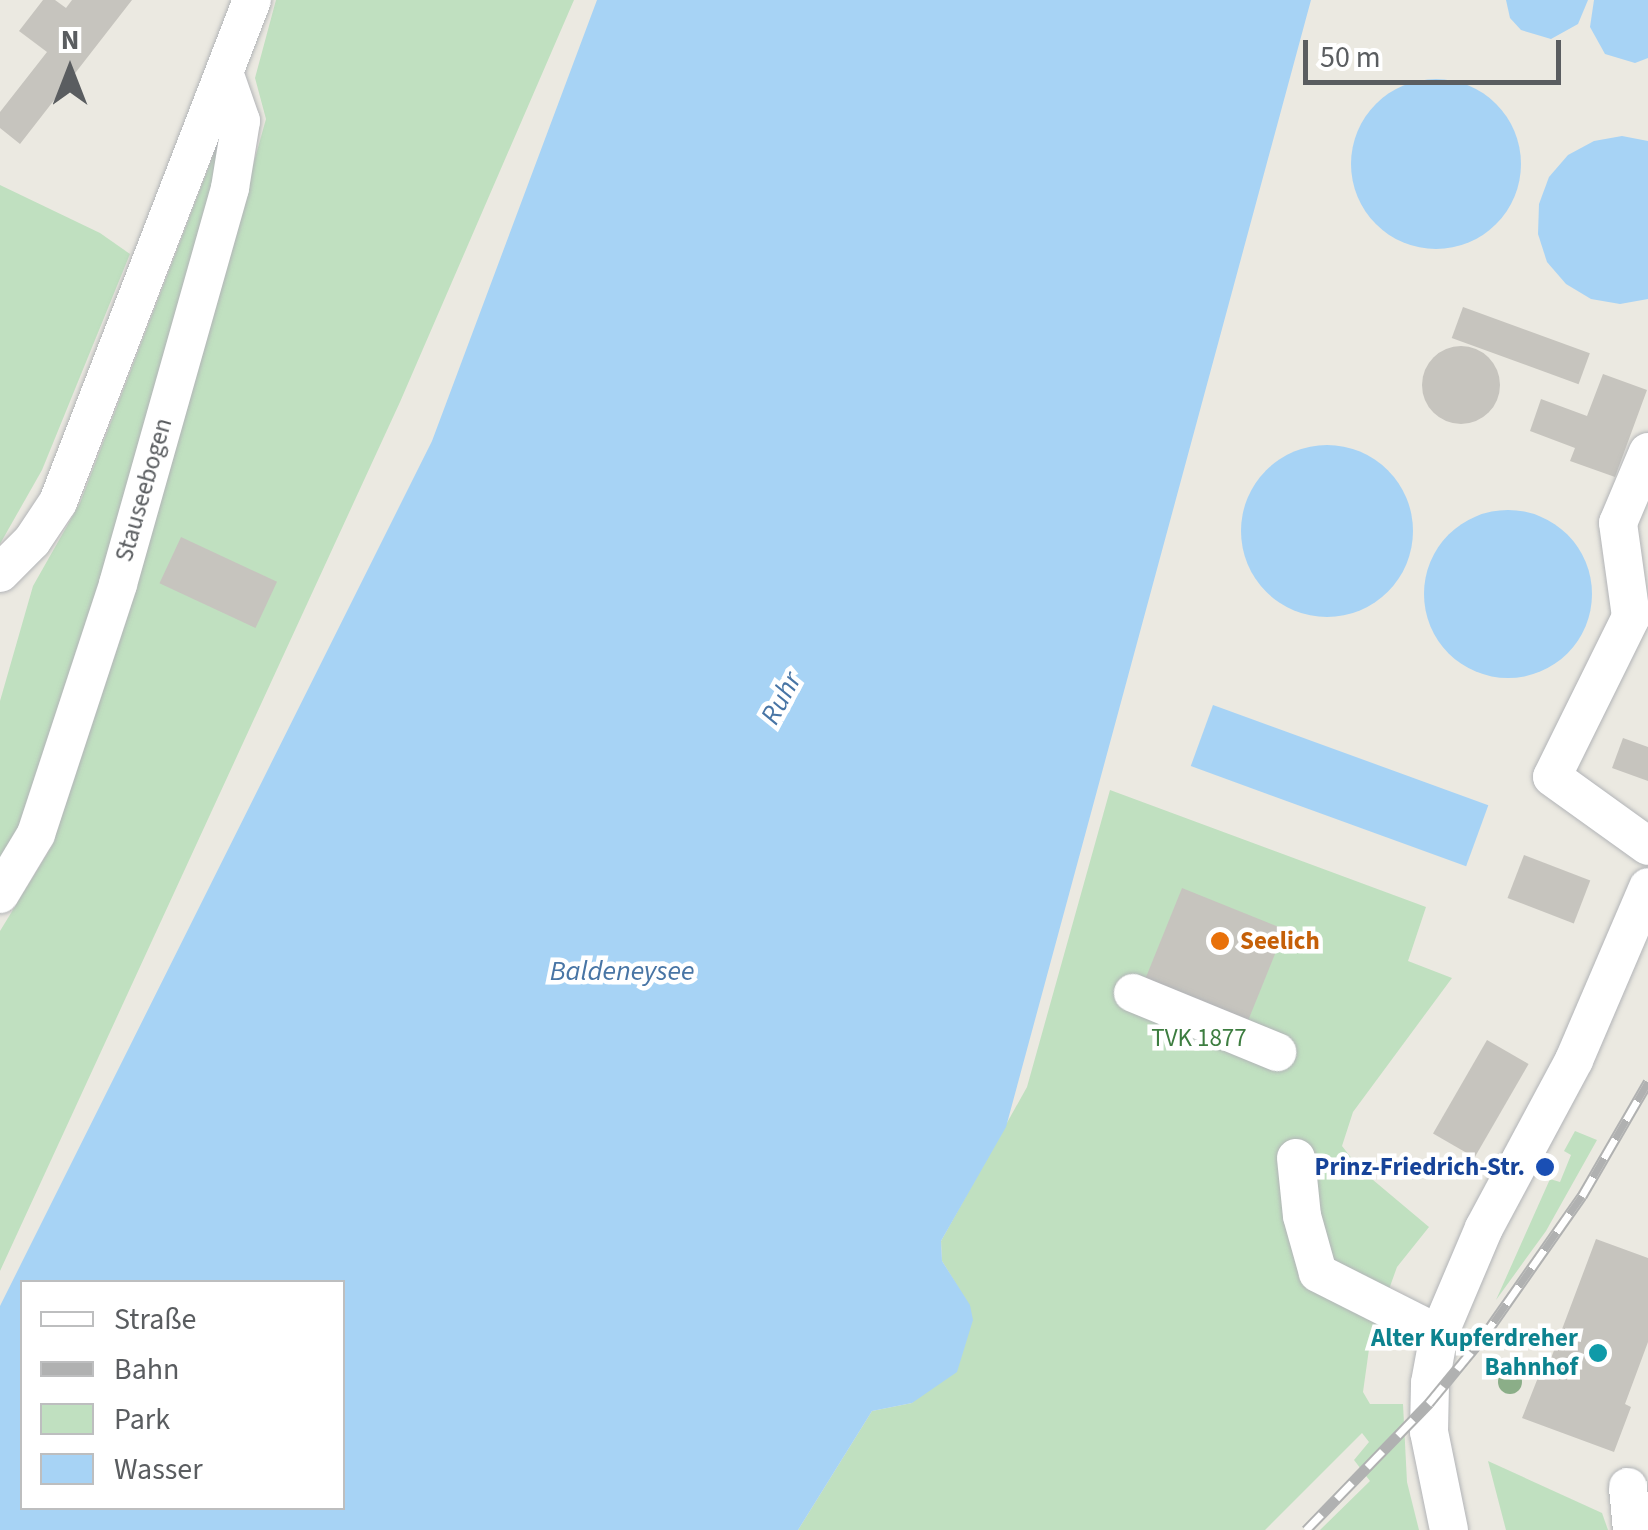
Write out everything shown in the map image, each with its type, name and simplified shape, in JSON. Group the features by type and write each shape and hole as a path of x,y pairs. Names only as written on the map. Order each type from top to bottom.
{"street":[{"path":"0,573 32,540 58,502 252,0"},
{"name":"Stauseebogen","path":"0,894 36,834 118,584 230,188 241,122 224,74"},
{"path":"1648,452 1618,523 1631,617 1552,777 1648,846"},
{"path":"1449,1530 1429,1418 1440,1334 1484,1228 1574,1060 1648,887"},
{"path":"1133,993 1277,1052"},
{"path":"1296,1158 1302,1216 1318,1273 1440,1334"},
{"path":"1628,1487 1632,1530"}],"green space":[{"path":"276,0 574,0 400,402 0,1271 0,931 52,846 133,593 266,119 255,78"},
{"path":"223,130 231,135 109,587 21,824 0,859 0,701 33,586 80,503"},
{"path":"0,185 100,233 130,254 42,470 0,544"},
{"path":"1110,790 1426,907 1408,961 1452,978 1353,1112 1342,1146 1360,1169 1429,1227 1397,1267 1370,1342 1363,1392 1370,1404 1403,1404 1407,1482 1419,1530 1320,1530 1370,1481 1354,1460 1369,1442 1362,1433 1265,1530 798,1530 872,1411 912,1403 969,1305 942,1261 941,1241 1027,1087"},
{"path":"1575,1131 1597,1140 1546,1231 1496,1300 1550,1179 1560,1182 1571,1155 1564,1151"},
{"path":"1488,1461 1602,1513 1608,1530 1506,1530"}],"water":[{"name":"Baldeneysee","path":"597,0 1311,0 1006,1127 941,1241 942,1261 970,1305 973,1320 957,1372 912,1403 872,1411 798,1530 0,1530 0,1306 432,441"},
{"path":"1506,0 1588,0 1578,24 1551,39 1521,30 1510,18"},
{"path":"1594,0 1648,0 1648,58 1635,63 1605,54 1590,27"},
{"path":"1436,79 1469,85 1496,104 1515,131 1521,164 1515,197 1496,224 1469,243 1436,249 1403,243 1376,224 1357,197 1351,164 1357,131 1376,104 1403,85"},
{"path":"1622,136 1648,141 1648,299 1620,304 1591,299 1566,284 1547,262 1538,234 1539,204 1549,177 1568,155 1594,141"},
{"path":"1327,445 1360,451 1388,470 1407,498 1413,531 1407,564 1388,592 1360,611 1327,617 1294,611 1266,592 1247,564 1241,531 1247,498 1266,470 1294,451"},
{"path":"1508,510 1540,516 1567,535 1586,562 1592,594 1586,626 1567,653 1540,672 1508,678 1476,672 1449,653 1430,626 1424,594 1430,562 1449,535 1476,516"},
{"path":"1213,705 1488,805 1466,866 1191,766"}],"building":[{"path":"43,0 55,0 66,8 72,0 132,0 20,144 0,128 0,112 47,52 19,31"},
{"path":"1463,307 1590,353 1579,384 1452,338"},
{"path":"1461,346 1489,357 1500,385 1489,413 1461,424 1433,413 1422,385 1433,357"},
{"path":"1603,374 1647,390 1615,477 1570,461 1575,448 1530,431 1541,399 1587,416"},
{"path":"181,537 277,582 256,628 159,583"},
{"path":"1623,738 1648,747 1648,781 1612,768"},
{"path":"1524,855 1590,880 1574,923 1508,898"},
{"name":"TVK 1877","path":"1182,888 1285,930 1246,1025 1143,983"},
{"path":"1487,1040 1529,1064 1475,1158 1433,1134"},
{"name":"Alter Kupferdreher Bahnhof","path":"1596,1239 1648,1258 1648,1342 1625,1404 1631,1407 1614,1452 1522,1418 1539,1375 1544,1377"}],"railway":[{"path":"1306,1530 1429,1403 1481,1340 1582,1196 1648,1082"}],"place":[{"name":"Seelich","path":"1220,941"},
{"name":"Prinz-Friedrich-Str.","path":"1545,1167"},
{"name":"Alter Kupferdreher Bahnhof","path":"1598,1353"}],"water label":[{"name":"Ruhr","path":"781,698"}]}
